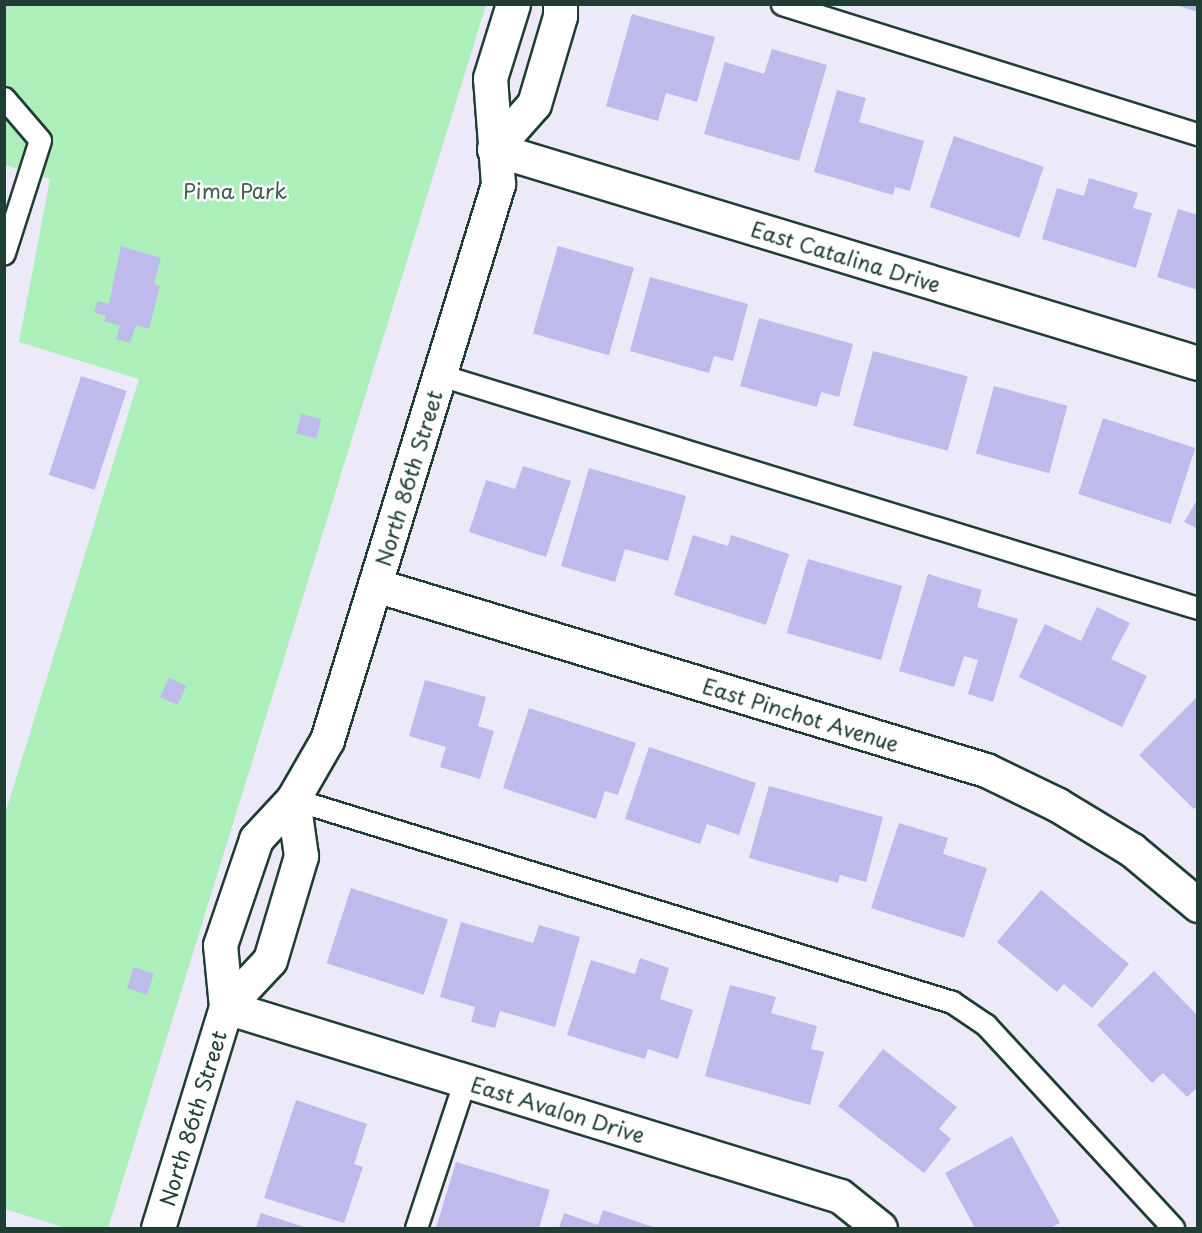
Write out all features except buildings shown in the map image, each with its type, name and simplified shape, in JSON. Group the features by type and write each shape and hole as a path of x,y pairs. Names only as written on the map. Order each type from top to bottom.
{"street":[{"name":"North 86th Street","path":"158,1228 226,1007 220,945 256,839 293,799 327,740 498,184 490,78 513,4"},
{"path":"494,148 534,104 560,16 560,4"},
{"name":"East Catalina Drive","path":"494,148 1197,363"},
{"name":"East Pinchot Avenue","path":"375,585 986,770 1058,805 1132,850 1197,906"},
{"name":"North 86th Street","path":"226,1007 270,960 302,856 293,799"},
{"name":"East Avalon Drive","path":"226,1007 840,1196 880,1228"}],"lane":[{"path":"782,4 1197,134"},
{"path":"4,98 40,140 4,253"},
{"path":"440,375 1197,608"},
{"path":"293,799 952,1002 986,1025 1173,1228"},
{"path":"416,1228 465,1080"}],"green space":[{"name":"Pima Park","path":"5,5 486,5 108,1228 65,1228 5,1209 5,814 139,379 19,342 50,179 5,165"}]}
